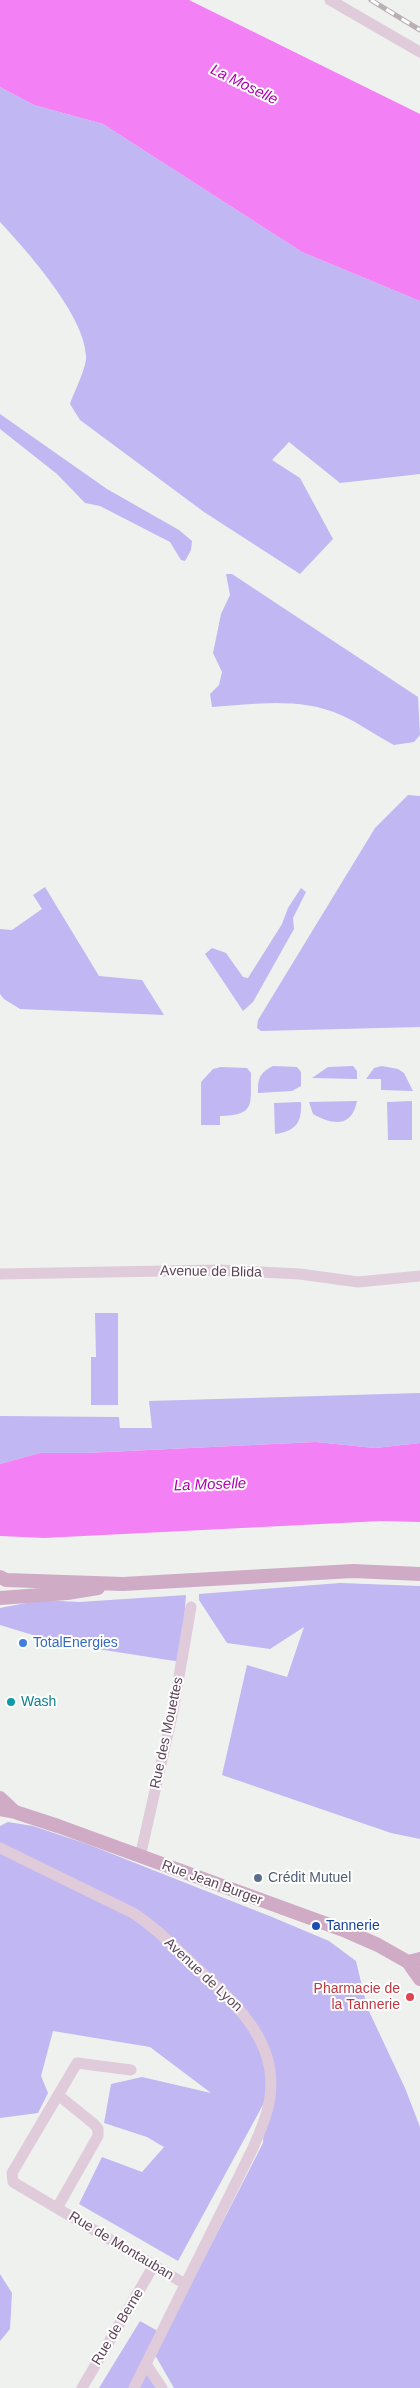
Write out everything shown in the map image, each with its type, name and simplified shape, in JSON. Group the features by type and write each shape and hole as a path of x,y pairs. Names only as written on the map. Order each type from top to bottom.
{"main road":[{"path":"0,1598 67,1593 123,1584 353,1571 420,1574"},
{"path":"0,1577 6,1580 68,1580 123,1584"},
{"path":"0,1587 68,1580"},
{"name":"Rue Jean Burger","path":"3,1808 346,1931 414,1960"},
{"path":"414,1960 420,1979"}],"street":[{"path":"330,0 420,52"},
{"name":"Avenue de Blida","path":"0,1274 219,1270 300,1274 358,1282 420,1276"},
{"name":"Rue des Mouettes","path":"140,1857 173,1711 191,1607"},
{"name":"Avenue de Lyon","path":"0,1848 128,1911 150,1925 234,2002 260,2036 268,2057 270,2101 252,2150 207,2237 134,2388"},
{"name":"Rue de Montauban","path":"131,2070 77,2063 12,2173 12,2182 185,2284"},
{"name":"Rue de Montauban","path":"57,2208 98,2136 98,2129 94,2124 58,2095"},
{"name":"Rue de Berne","path":"82,2388 154,2265"},
{"path":"146,2364 162,2388"}],"shaded area":[{"path":"0,87 34,105 103,124 302,252 420,301 420,474 340,483 289,442 272,460 300,478 333,539 300,574 204,512 80,420 70,404 86,361 83,340 76,322 53,285 0,222"},
{"path":"0,414 107,489 179,530 192,541 191,550 185,561 181,560 170,542 100,506 85,503 57,474 0,429"},
{"path":"226,574 232,574 418,697 420,735 414,742 394,745 341,715 310,706 261,703 212,707 210,694 219,685 222,672 213,653 221,614 230,595"},
{"path":"408,795 420,796 420,1027 261,1031 257,1028 258,1020 375,828"},
{"path":"45,887 99,976 142,980 164,1015 20,1009 4,999 0,994 0,929 12,930 42,909 33,895"},
{"path":"301,888 306,892 293,918 294,929 253,1002 243,1011 205,954 212,948 226,953 243,977 248,978 282,924 288,908"},
{"path":"273,1066 297,1067 301,1072 301,1086 292,1091 258,1093 260,1077"},
{"path":"353,1066 357,1071 357,1079 312,1078 328,1067"},
{"path":"382,1066 398,1069 404,1073 413,1091 381,1090 381,1079 366,1079 374,1068"},
{"path":"221,1067 247,1068 251,1073 251,1100 249,1106 240,1113 220,1116 220,1125 201,1125 201,1082 213,1069"},
{"path":"357,1101 351,1116 340,1122 320,1118 313,1114 309,1102"},
{"path":"412,1101 412,1140 388,1140 387,1102"},
{"path":"301,1102 299,1121 296,1125 288,1131 275,1134 274,1103"},
{"path":"95,1313 118,1313 118,1405 91,1405 91,1357 96,1357"},
{"path":"420,1393 420,1443 375,1448 316,1442 86,1453 40,1453 0,1464 0,1416 119,1417 120,1428 152,1428 149,1401"},
{"path":"340,1583 420,1586 420,1839 391,1833 222,1775 247,1665 287,1677 304,1627 270,1649 227,1643 199,1600 199,1594"},
{"path":"186,1595 181,1662 59,1643 0,1625 0,1608 42,1600 79,1602"},
{"path":"8,1822 33,1826 87,1844 272,1917 329,1941 356,1961 367,2007 405,2088 420,2127 420,2388 174,2388 151,2348 141,2363 158,2388 99,2388 140,2321 165,2335 263,2143 265,2101 178,2261 79,2204 102,2157 142,2172 164,2147 147,2137 104,2123 111,2084 142,2077 211,2093 150,2047 53,2031 41,2076 48,2093 38,2113 0,2118 0,1826"},
{"path":"0,2274 12,2293 10,2329 0,2341"}],"water":[{"name":"La Moselle","path":"0,0 189,0 420,114 420,301 302,252 103,124 34,105 0,87"},
{"name":"La Moselle","path":"316,1442 375,1448 420,1443 420,1522 381,1521 44,1538 0,1536 0,1464 40,1453 86,1453"}],"railway":[{"path":"371,0 420,30"}],"place":[{"name":"TotalEnergies","path":"23,1643"},
{"name":"Wash","path":"11,1702"},
{"name":"Crédit Mutuel","path":"258,1878"},
{"name":"Tannerie","path":"316,1926"},
{"name":"Pharmacie de la Tannerie","path":"410,1997"}]}
